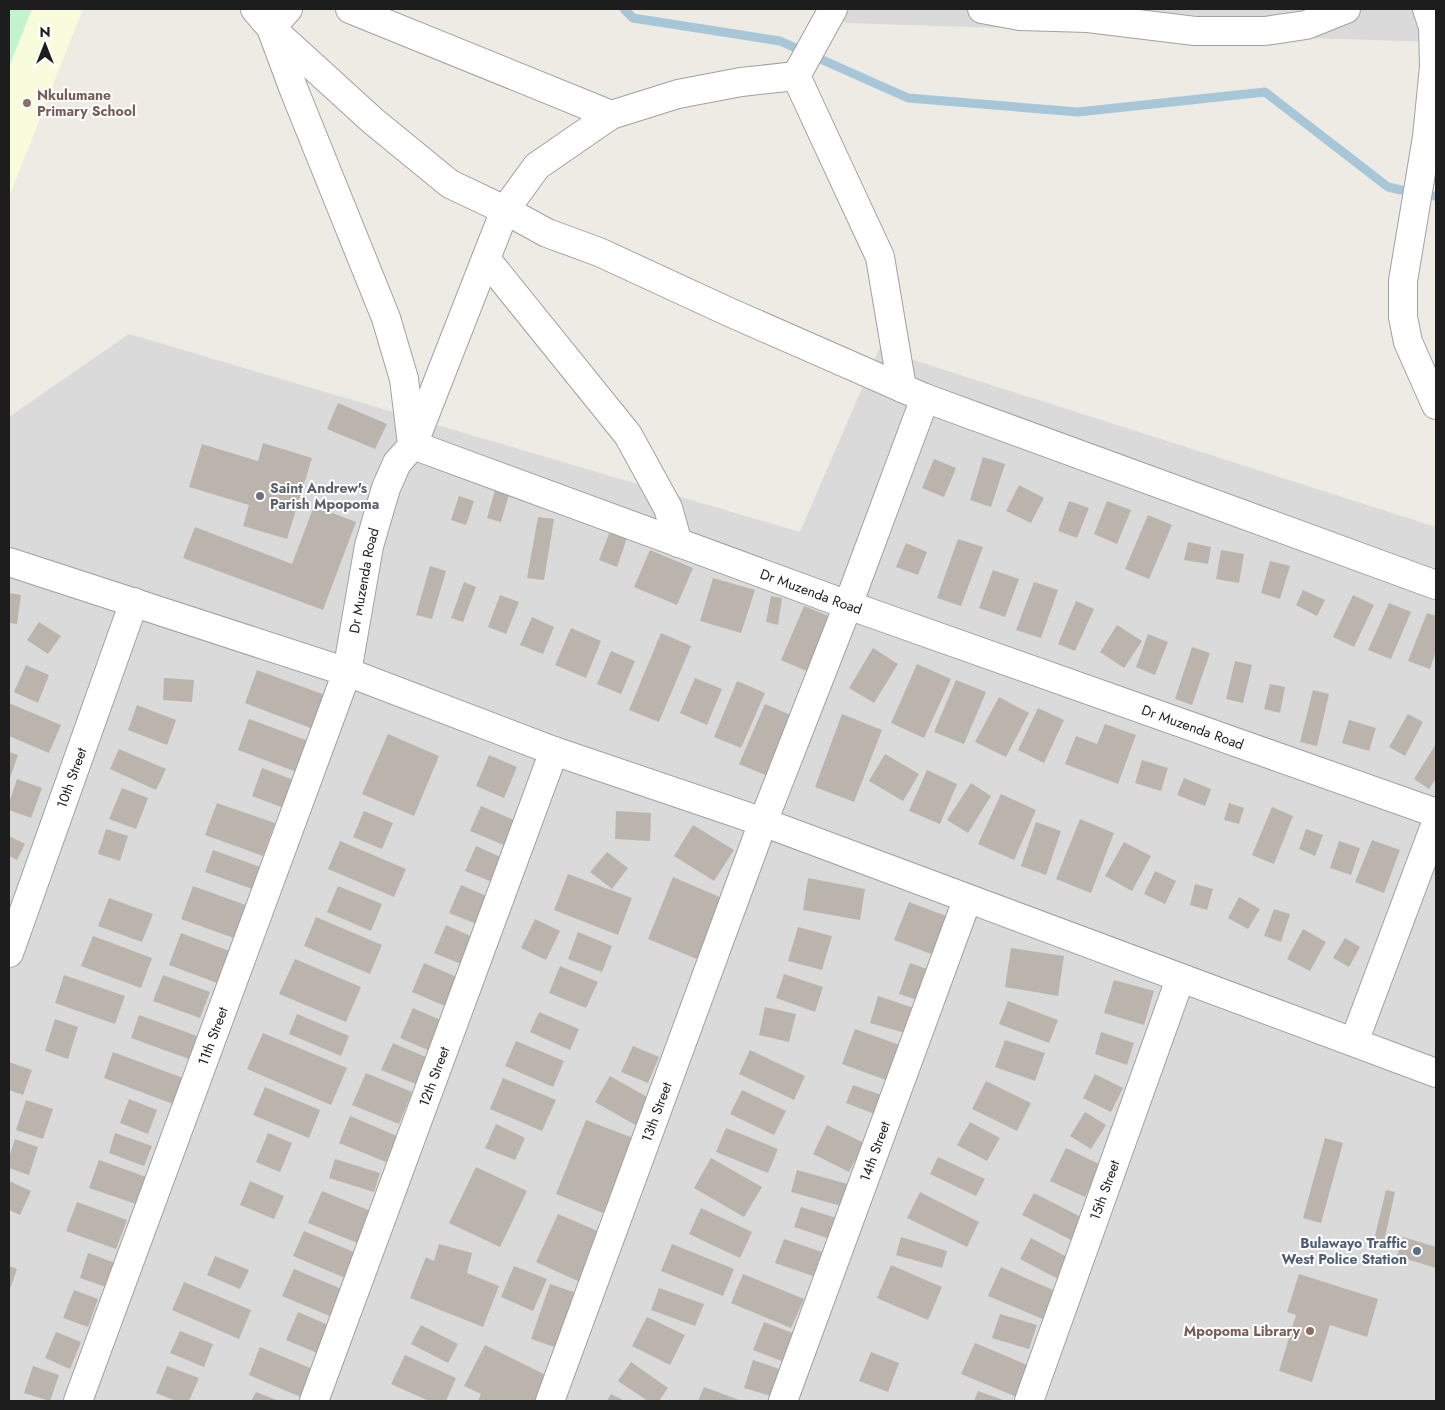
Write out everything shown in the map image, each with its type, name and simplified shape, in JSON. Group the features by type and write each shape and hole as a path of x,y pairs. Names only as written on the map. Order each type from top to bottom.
{"street":[{"path":"350,9 611,115"},
{"path":"982,9 1020,16 1090,13 1195,31 1265,31 1306,25 1346,9"},
{"path":"1427,9 1433,27 1434,67 1427,136 1403,281 1403,317 1408,342 1436,405"},
{"path":"271,15 373,120 450,184 548,233 598,252 913,393 1436,585"},
{"path":"271,15 294,90 386,318 404,379 413,445"},
{"path":"796,76 829,18"},
{"path":"413,445 505,210 537,166 611,115 678,94 741,82 796,76"},
{"path":"796,76 880,257 913,393"},
{"path":"486,259 628,435 668,508 678,543"},
{"name":"13th Street","path":"550,1401 763,822 848,605 913,393"},
{"name":"Dr Muzenda Road","path":"347,672 369,546 376,521 386,488 397,464 413,445 848,605 1436,813"},
{"path":"9,562 347,672 554,751 763,822 967,900 1436,1074"},
{"name":"10th Street","path":"9,953 134,602"},
{"name":"11th Street","path":"78,1401 347,672"},
{"name":"12th Street","path":"314,1401 554,751"},
{"path":"1354,1042 1436,823"},
{"name":"14th Street","path":"783,1401 967,900"},
{"name":"15th Street","path":"1029,1401 1180,979"}],"shaded area":[{"name":"Nkulumane Primary School","path":"9,9 83,9 9,197"},
{"path":"825,9 1436,9 1436,42 845,23"},
{"path":"129,334 800,532 879,349 1436,527 1436,1401 9,1401 9,417"}],"green space":[{"path":"9,9 32,9 9,67"}],"building":[{"path":"338,403 387,424 375,449 327,429"},
{"name":"Saint Andrew's Parish Mpopoma","path":"263,443 312,458 287,539 243,526 249,505 189,487 202,444 258,461"},
{"path":"983,457 1005,464 991,507 970,500"},
{"path":"934,459 956,468 944,497 922,488"},
{"path":"498,480 512,484 501,522 487,518"},
{"path":"1019,485 1044,498 1031,523 1006,511"},
{"path":"459,496 474,501 466,525 451,520"},
{"path":"1069,501 1089,508 1077,538 1058,531"},
{"path":"1107,501 1131,510 1117,544 1094,534"},
{"path":"314,506 356,522 323,610 183,558 195,527 292,564"},
{"path":"1148,515 1172,525 1149,579 1125,569"},
{"path":"538,517 554,519 544,580 527,578"},
{"path":"610,531 627,538 617,567 599,560"},
{"path":"958,539 983,547 961,606 937,598"},
{"path":"1188,542 1211,547 1208,564 1184,560"},
{"path":"906,543 927,552 918,575 896,567"},
{"path":"650,550 693,568 677,605 634,587"},
{"path":"1221,550 1244,554 1239,583 1216,579"},
{"path":"1270,561 1290,566 1280,599 1261,593"},
{"path":"430,566 446,571 432,619 416,615"},
{"path":"993,570 1019,579 1005,617 979,608"},
{"path":"713,578 755,590 741,633 700,621"},
{"path":"464,582 476,587 463,622 451,618"},
{"path":"1034,582 1058,590 1041,638 1016,630"},
{"path":"1303,590 1325,600 1317,616 1296,605"},
{"path":"9,593 21,595 17,624 9,623"},
{"path":"500,595 519,602 506,634 488,627"},
{"path":"1353,595 1374,605 1354,647 1333,637"},
{"path":"771,596 782,598 778,625 766,622"},
{"path":"1076,601 1094,609 1075,651 1058,644"},
{"path":"1389,603 1411,612 1391,659 1368,650"},
{"path":"804,606 834,618 811,673 781,660"},
{"path":"1427,613 1436,616 1436,651 1430,669 1408,661"},
{"path":"532,617 554,627 543,654 520,645"},
{"path":"39,622 61,636 48,654 27,640"},
{"path":"1117,625 1142,641 1124,668 1100,652"},
{"path":"571,628 601,641 586,678 555,665"},
{"path":"661,633 691,646 659,722 629,710"},
{"path":"1148,634 1168,642 1155,675 1136,667"},
{"path":"1192,647 1210,653 1192,705 1175,699"},
{"path":"873,648 898,664 874,703 849,688"},
{"path":"611,651 635,661 621,694 597,684"},
{"path":"1235,661 1252,665 1243,703 1226,699"},
{"path":"917,664 951,679 924,738 891,723"},
{"path":"26,665 49,675 38,703 14,692"},
{"path":"257,670 333,698 321,732 245,703"},
{"path":"164,678 194,680 192,702 163,700"},
{"path":"695,678 722,689 707,725 680,713"},
{"path":"956,680 986,692 964,744 934,732"},
{"path":"737,681 765,693 741,748 714,737"},
{"path":"1270,684 1285,687 1280,713 1264,709"},
{"path":"1313,690 1329,694 1317,746 1300,742"},
{"path":"999,697 1029,713 1006,757 975,742"},
{"path":"9,703 61,725 49,753 9,736"},
{"path":"765,704 800,719 775,779 739,764"},
{"path":"137,705 176,720 167,745 128,730"},
{"path":"1038,708 1064,720 1044,763 1018,750"},
{"path":"842,714 882,730 854,802 815,787"},
{"path":"1408,714 1423,722 1405,756 1389,747"},
{"path":"249,719 314,743 302,774 238,750"},
{"path":"1349,720 1376,728 1369,751 1342,743"},
{"path":"1105,724 1136,735 1118,784 1065,764 1076,736 1097,744"},
{"path":"388,734 439,756 414,816 362,794"},
{"path":"1436,744 1436,778 1429,789 1414,779"},
{"path":"119,749 166,769 156,790 110,769"},
{"path":"9,752 18,755 9,781"},
{"path":"885,754 919,774 903,801 869,781"},
{"path":"489,755 517,767 504,798 476,786"},
{"path":"1142,760 1168,768 1161,791 1135,783"},
{"path":"262,768 299,782 289,810 252,796"},
{"path":"927,770 957,784 940,824 909,811"},
{"path":"1184,778 1211,789 1205,806 1177,795"},
{"path":"17,779 42,788 31,818 9,810 9,803"},
{"path":"971,783 991,796 968,833 947,820"},
{"path":"122,788 148,798 136,829 109,819"},
{"path":"1001,794 1036,810 1014,860 978,844"},
{"path":"217,803 275,823 263,856 205,835"},
{"path":"1229,803 1244,808 1239,824 1224,820"},
{"path":"481,806 521,823 511,848 470,831"},
{"path":"1272,807 1293,816 1274,864 1252,855"},
{"path":"364,811 393,823 382,849 353,837"},
{"path":"616,811 651,813 650,841 615,839"},
{"path":"1080,819 1114,833 1091,893 1056,879"},
{"path":"1036,822 1061,831 1046,875 1021,866"},
{"path":"693,825 734,850 714,881 674,856"},
{"path":"106,829 128,836 120,861 98,854"},
{"path":"1306,829 1323,835 1315,856 1299,849"},
{"path":"9,836 25,844 17,860 9,856"},
{"path":"1372,840 1400,850 1384,893 1355,882"},
{"path":"340,841 406,869 394,897 328,869"},
{"path":"1339,841 1360,848 1351,875 1330,868"},
{"path":"1124,842 1151,856 1132,891 1105,876"},
{"path":"476,846 505,859 495,883 465,871"},
{"path":"213,850 263,868 255,890 205,872"},
{"path":"607,852 628,868 612,889 590,872"},
{"path":"1155,871 1176,881 1165,904 1144,894"},
{"path":"568,874 632,898 618,935 554,910"},
{"path":"673,877 722,898 697,959 648,939"},
{"path":"808,878 865,889 860,920 803,910"},
{"path":"1195,884 1213,889 1207,910 1190,905"},
{"path":"461,885 491,898 479,925 449,913"},
{"path":"193,886 254,908 242,941 181,919"},
{"path":"338,886 382,904 371,931 327,912"},
{"path":"1239,897 1260,909 1248,929 1228,918"},
{"path":"109,898 153,914 142,942 98,926"},
{"path":"909,902 957,920 942,958 894,940"},
{"path":"1274,909 1290,914 1281,942 1264,936"},
{"path":"316,917 382,945 370,974 304,946"},
{"path":"535,919 560,931 546,960 521,948"},
{"path":"446,925 477,939 466,966 434,953"},
{"path":"798,927 832,936 822,970 788,961"},
{"path":"1303,929 1326,942 1310,971 1287,959"},
{"path":"578,932 612,946 602,972 568,959"},
{"path":"181,933 232,952 220,984 169,965"},
{"path":"93,936 152,958 141,988 81,966"},
{"path":"1345,938 1360,947 1349,967 1333,958"},
{"path":"1011,948 1064,956 1058,996 1005,987"},
{"path":"295,959 361,987 346,1022 279,994"},
{"path":"424,963 464,980 452,1009 412,992"},
{"path":"910,963 938,973 927,1003 899,994"},
{"path":"560,966 598,982 586,1008 549,993"},
{"path":"784,974 823,987 815,1012 776,998"},
{"path":"64,975 125,996 115,1024 55,1003"},
{"path":"163,975 210,992 200,1018 153,1001"},
{"path":"1114,980 1154,991 1144,1025 1104,1013"},
{"path":"878,996 920,1010 912,1035 870,1023"},
{"path":"1008,1001 1058,1020 1049,1043 999,1024"},
{"path":"765,1007 796,1014 789,1042 759,1035"},
{"path":"413,1008 443,1021 430,1051 400,1038"},
{"path":"539,1012 579,1029 570,1050 530,1032"},
{"path":"297,1014 349,1036 341,1056 289,1034"},
{"path":"139,1015 197,1036 189,1059 131,1038"},
{"path":"55,1019 78,1027 68,1059 45,1051"},
{"path":"855,1029 911,1049 897,1084 842,1064"},
{"path":"1101,1032 1134,1043 1127,1065 1095,1054"},
{"path":"263,1033 347,1068 331,1105 247,1069"},
{"path":"1005,1040 1045,1053 1035,1081 995,1067"},
{"path":"516,1041 564,1061 553,1087 505,1066"},
{"path":"393,1043 428,1058 416,1084 381,1070"},
{"path":"633,1046 659,1057 648,1083 621,1072"},
{"path":"750,1050 805,1076 794,1100 739,1074"},
{"path":"113,1052 183,1078 173,1104 104,1078"},
{"path":"9,1062 32,1070 23,1095 9,1090"},
{"path":"366,1073 412,1092 399,1124 352,1105"},
{"path":"1095,1074 1123,1088 1111,1112 1083,1098"},
{"path":"610,1076 654,1101 639,1127 595,1102"},
{"path":"503,1078 556,1100 542,1131 490,1109"},
{"path":"986,1081 1031,1103 1017,1131 972,1109"},
{"path":"853,1085 884,1096 877,1115 846,1103"},
{"path":"265,1087 320,1110 309,1138 253,1115"},
{"path":"742,1090 786,1111 774,1135 730,1114"},
{"path":"129,1099 157,1110 148,1134 120,1123"},
{"path":"26,1100 53,1109 43,1139 16,1130"},
{"path":"1085,1112 1106,1125 1091,1149 1070,1136"},
{"path":"350,1116 397,1136 386,1162 339,1143"},
{"path":"586,1120 633,1138 603,1213 556,1194"},
{"path":"970,1122 1000,1138 987,1161 957,1145"},
{"path":"496,1124 525,1138 515,1160 485,1148"},
{"path":"827,1125 864,1143 849,1172 813,1154"},
{"path":"726,1128 778,1149 768,1173 716,1152"},
{"path":"115,1133 152,1146 144,1166 109,1153"},
{"path":"268,1133 292,1143 280,1172 256,1162"},
{"path":"1325,1138 1343,1143 1321,1223 1303,1218"},
{"path":"15,1139 38,1147 29,1175 9,1168 9,1157"},
{"path":"1066,1148 1101,1165 1085,1197 1050,1181"},
{"path":"938,1157 985,1179 976,1196 930,1174"},
{"path":"711,1158 762,1187 744,1217 694,1188"},
{"path":"335,1159 380,1173 374,1192 329,1178"},
{"path":"99,1160 149,1178 139,1205 89,1188"},
{"path":"476,1167 527,1191 500,1247 449,1223"},
{"path":"797,1170 851,1185 845,1207 791,1192"},
{"path":"9,1181 31,1191 20,1215 9,1210"},
{"path":"250,1181 284,1196 274,1219 240,1205"},
{"path":"1386,1190 1395,1192 1384,1242 1374,1240"},
{"path":"322,1191 378,1214 365,1246 308,1223"},
{"path":"920,1192 979,1222 967,1247 907,1218"},
{"path":"1034,1193 1091,1222 1079,1244 1022,1215"},
{"path":"77,1202 127,1220 116,1249 66,1231"},
{"path":"801,1207 840,1219 833,1240 794,1227"},
{"path":"701,1208 752,1232 740,1258 689,1234"},
{"path":"558,1214 602,1233 580,1282 536,1262"},
{"path":"304,1231 361,1255 350,1280 293,1256"},
{"path":"901,1237 947,1251 942,1268 896,1255"},
{"name":"Bulawayo Traffic West Police Station","path":"1403,1237 1436,1247 1436,1268 1397,1256"},
{"path":"1031,1238 1069,1258 1058,1279 1020,1259"},
{"path":"784,1239 822,1252 813,1276 775,1263"},
{"path":"439,1244 472,1253 467,1273 499,1286 483,1327 410,1298 426,1257 434,1261"},
{"path":"672,1244 734,1269 723,1296 661,1271"},
{"path":"88,1253 118,1264 109,1288 80,1278"},
{"path":"215,1256 249,1270 240,1289 207,1275"},
{"path":"891,1265 942,1287 928,1320 877,1298"},
{"path":"9,1266 17,1269 9,1292"},
{"path":"514,1266 547,1279 533,1311 501,1297"},
{"path":"1001,1267 1062,1294 1050,1322 988,1296"},
{"path":"294,1269 349,1292 337,1319 282,1296"},
{"path":"743,1274 804,1299 791,1328 731,1303"},
{"name":"Mpopoma Library","path":"1299,1274 1378,1299 1367,1337 1330,1325 1312,1382 1279,1371 1296,1315 1287,1312"},
{"path":"184,1282 251,1310 239,1339 172,1310"},
{"path":"550,1284 582,1295 563,1350 531,1339"},
{"path":"659,1288 704,1304 695,1326 651,1310"},
{"path":"74,1290 98,1299 88,1327 63,1318"},
{"path":"298,1312 333,1327 322,1355 286,1340"},
{"path":"1000,1314 1037,1325 1029,1349 992,1338"},
{"path":"647,1317 685,1335 670,1365 632,1346"},
{"path":"764,1322 795,1334 784,1362 753,1350"},
{"path":"421,1325 458,1344 448,1363 411,1344"},
{"path":"180,1331 213,1344 204,1367 170,1353"},
{"path":"56,1332 81,1342 70,1369 45,1358"},
{"path":"975,1343 1032,1367 1019,1398 961,1374"},
{"path":"485,1345 552,1378 541,1401 478,1401 481,1394 464,1386"},
{"path":"260,1347 315,1370 303,1398 249,1375"},
{"path":"871,1352 899,1363 888,1392 859,1381"},
{"path":"405,1355 456,1378 446,1401 429,1401 391,1384"},
{"path":"753,1360 782,1370 774,1397 744,1388"},
{"path":"631,1362 668,1388 659,1401 648,1401 618,1381"},
{"path":"33,1366 59,1375 50,1401 24,1393"},
{"path":"167,1366 199,1378 189,1401 176,1401 156,1393"},
{"path":"704,1387 742,1401 698,1401"},
{"path":"978,1391 1006,1401 974,1401"},
{"path":"256,1392 279,1401 251,1401"},
{"path":"611,1394 625,1401 607,1401"}],"waterway":[{"path":"624,9 633,18 780,41 908,98 1078,112 1265,92 1388,187 1401,190"}],"place":[{"name":"Nkulumane Primary School","path":"27,103"},
{"name":"Saint Andrew's Parish Mpopoma","path":"260,496"},
{"name":"Bulawayo Traffic West Police Station","path":"1417,1251"},
{"name":"Mpopoma Library","path":"1310,1331"}]}
